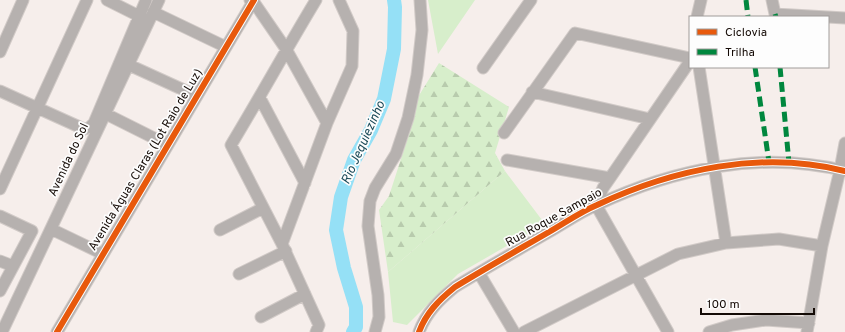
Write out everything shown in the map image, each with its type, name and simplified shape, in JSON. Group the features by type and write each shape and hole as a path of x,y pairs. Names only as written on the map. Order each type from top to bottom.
{"street":[{"path":"0,52 23,0"},
{"path":"0,189 87,0"},
{"path":"107,0 139,16 152,16 226,46"},
{"name":"Avenida do Sol","path":"2,332 51,229 102,112 146,0"},
{"name":"Avenida do Sol","path":"102,112 129,65 159,0"},
{"path":"252,0 286,49 327,123"},
{"name":"Avenida Águas Claras (Lot Raio de Luz)","path":"57,332 252,0"},
{"path":"316,0 286,49 260,98 231,145 284,248 305,294 319,325 316,332"},
{"path":"238,274 284,248 305,183 327,123 352,66 353,31 339,0"},
{"path":"375,332 378,317 378,295 368,226 370,201 375,188 396,154 408,118 417,75 422,30 420,0"},
{"path":"483,68 531,0"},
{"path":"697,16 701,0"},
{"path":"772,0 776,14 810,16"},
{"path":"829,17 845,18"},
{"path":"504,133 575,33 689,59"},
{"path":"668,332 596,205 603,188 689,60"},
{"path":"129,65 197,96"},
{"path":"699,68 713,167 726,243"},
{"path":"0,91 84,129 90,127 102,112 168,145"},
{"path":"532,92 650,119"},
{"path":"260,98 305,183"},
{"path":"709,332 732,325 766,320 808,327 822,246 843,170 845,143"},
{"path":"507,160 610,178"},
{"name":"Rua Roque Sampaio","path":"419,332 423,321 437,302 455,287 596,205 644,186 682,174 713,167 768,162 814,165 843,170"},
{"path":"220,230 263,208"},
{"path":"0,216 32,231 0,291"},
{"path":"51,229 103,254"},
{"path":"524,332 678,254 726,243 779,239 822,246"},
{"path":"0,261 13,266"},
{"path":"478,273 514,332"},
{"path":"261,317 305,294"}],"green space":[{"path":"428,0 475,0 438,54"},
{"path":"439,63 509,107 495,153 505,171 388,272 379,210 389,196 409,134 418,97"},
{"path":"505,171 545,224 458,274 407,325 393,322 388,272"}],"waterway":[{"name":"Rio Jequiezinho","path":"353,332 356,327 356,307 344,268 336,230 341,197 354,160 371,130 384,99 394,49 394,0"}],"marked path":[{"path":"746,0 748,16"},
{"path":"755,68 769,162"},
{"path":"780,68 789,163"}],"cycle path":[{"path":"57,332 254,0"},
{"path":"419,332 425,319 434,307 455,287 585,211 626,192 687,173 750,163 782,162 814,165 845,171"}]}
